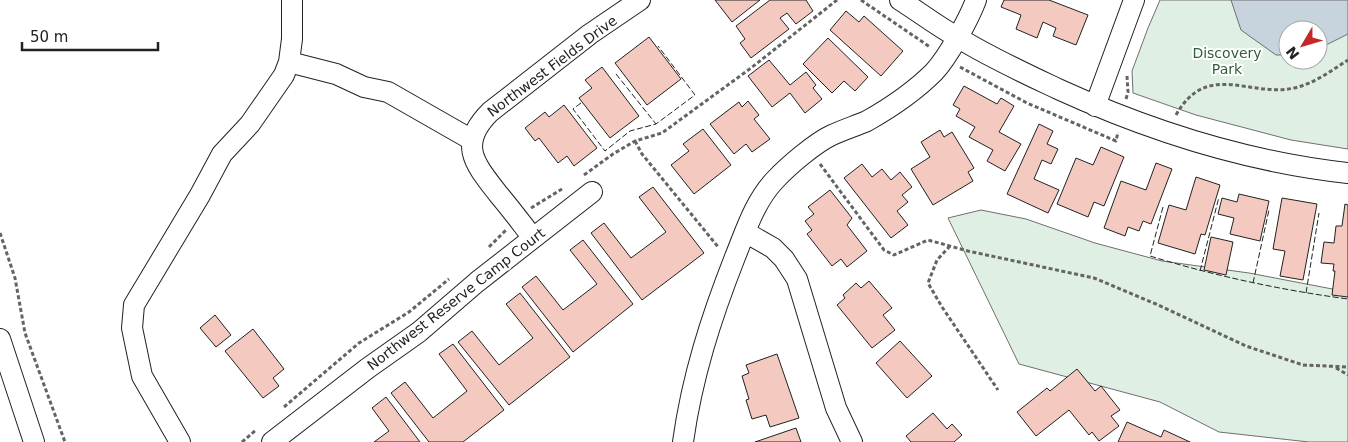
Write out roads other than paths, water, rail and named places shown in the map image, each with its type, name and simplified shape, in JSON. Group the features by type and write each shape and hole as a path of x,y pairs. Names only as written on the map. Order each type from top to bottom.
{"street":[{"path":"180,442 142,376 132,328 134,305 200,195 222,154 250,124 284,75 289,62 292,39 292,0"},
{"name":"Northwest Fields Drive","path":"472,140 477,124 490,112 590,34 640,0"},
{"path":"900,0 957,38 1027,75 1096,106 1166,133 1257,158 1348,173"},
{"path":"683,442 689,401 708,330 735,257 760,198 776,179 809,150 830,136 866,121 903,98 934,71 957,38 976,0"},
{"path":"1096,106 1134,0"},
{"path":"289,62 336,74 364,87 388,92 472,140 473,156 479,170 533,238"},
{"name":"Northwest Reserve Camp Court","path":"272,442 368,368 419,332 477,282 592,192"},
{"path":"745,232 773,248 784,259 797,279 836,408 852,442"},
{"path":"0,339 34,442"}],"park label":[{"name":"Discovery Park","path":"1227,62"}]}
